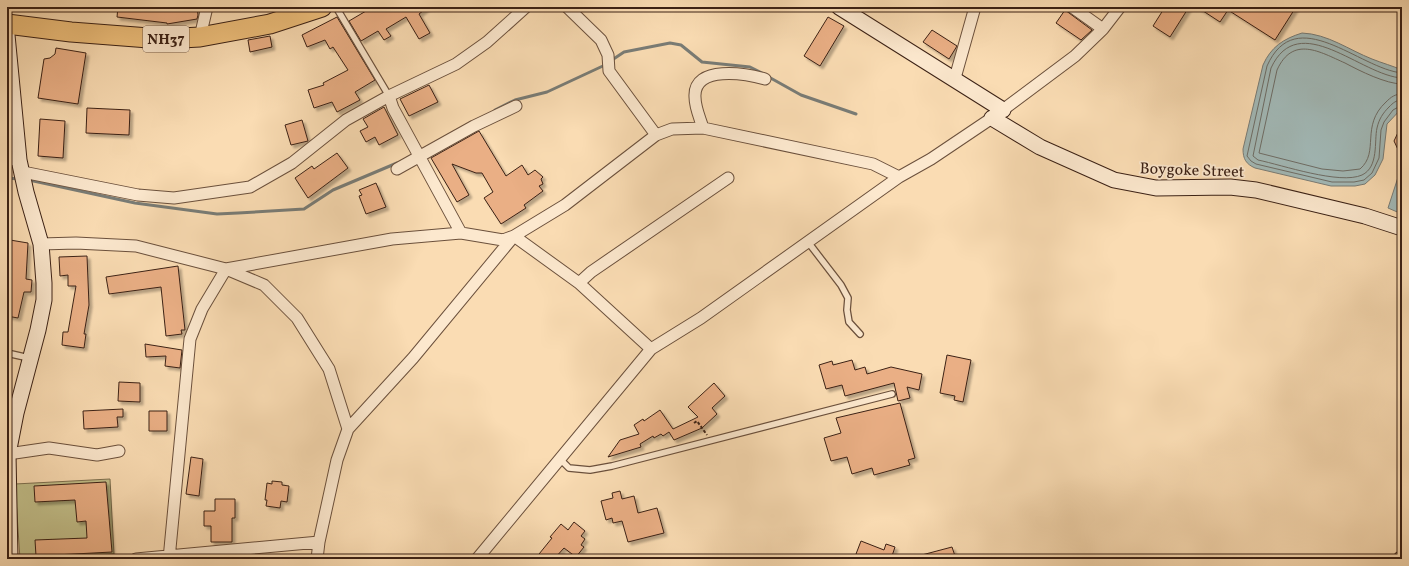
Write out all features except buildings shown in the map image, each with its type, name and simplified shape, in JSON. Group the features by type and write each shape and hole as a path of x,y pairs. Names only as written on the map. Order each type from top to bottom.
{"highway":[{"name":"NH37","path":"7,24 71,32 162,39 200,37 270,24 322,7"}],"street":[{"path":"200,37 207,7"},
{"path":"20,171 138,195 174,198 250,187 292,163 346,120 389,96 456,64 487,42 526,7"},
{"path":"567,7 601,40 608,55 609,71 656,135"},
{"name":"Boygoke Street","path":"839,7 955,78 997,114 1040,147 1114,180 1156,188 1230,187 1256,190 1365,216 1402,228"},
{"path":"955,78 975,7"},
{"path":"1072,7 1103,29"},
{"path":"482,556 651,348 701,318 899,177 931,159 997,114 1076,56 1103,29 1120,7"},
{"path":"7,35 20,171 41,244 44,300 31,358 16,413 8,454 7,509 10,559"},
{"path":"703,128 695,97 700,82 710,76 727,72 751,75 765,79"},
{"path":"389,96 461,233"},
{"path":"397,169 474,126 516,106"},
{"path":"169,558 190,339 202,309 226,269 322,253 392,239 461,233 503,240 514,236 565,205 656,135 672,129 703,128 873,164 899,177"},
{"path":"579,283 591,272 728,178"},
{"path":"514,236 579,283 651,348"},
{"path":"317,559 319,542 337,460 348,429 413,358 514,236"},
{"path":"41,244 76,243 136,246 226,269 264,285 297,318 329,369 348,429"},
{"path":"8,454 50,448 97,455 119,451"},
{"path":"136,559 169,558 319,542"}],"lane":[{"path":"336,7 389,96"},
{"path":"808,242 841,285 848,298 847,310 849,322 860,334"},
{"path":"7,352 31,358"},
{"path":"560,459 569,468 590,470 892,394"}],"path":[{"path":"694,423 697,421 711,440"}],"shaded area":[{"path":"110,479 114,554 20,559 15,484"}],"water":[{"path":"1302,33 1330,39 1372,59 1402,70 1402,108 1387,124 1383,159 1375,175 1365,184 1355,186 1331,186 1255,168 1249,165 1244,158 1243,149 1263,65 1270,53 1278,44"},
{"path":"1402,165 1402,214 1388,208"}],"waterway":[{"path":"612,60 624,52 670,43 681,45 702,62 750,67 762,73"},
{"path":"495,110 515,100 547,92 605,65"},
{"path":"767,76 801,95 856,114"},
{"path":"29,180 135,203 217,214 304,209 333,190 397,163"},
{"path":"7,178 19,179"}]}
